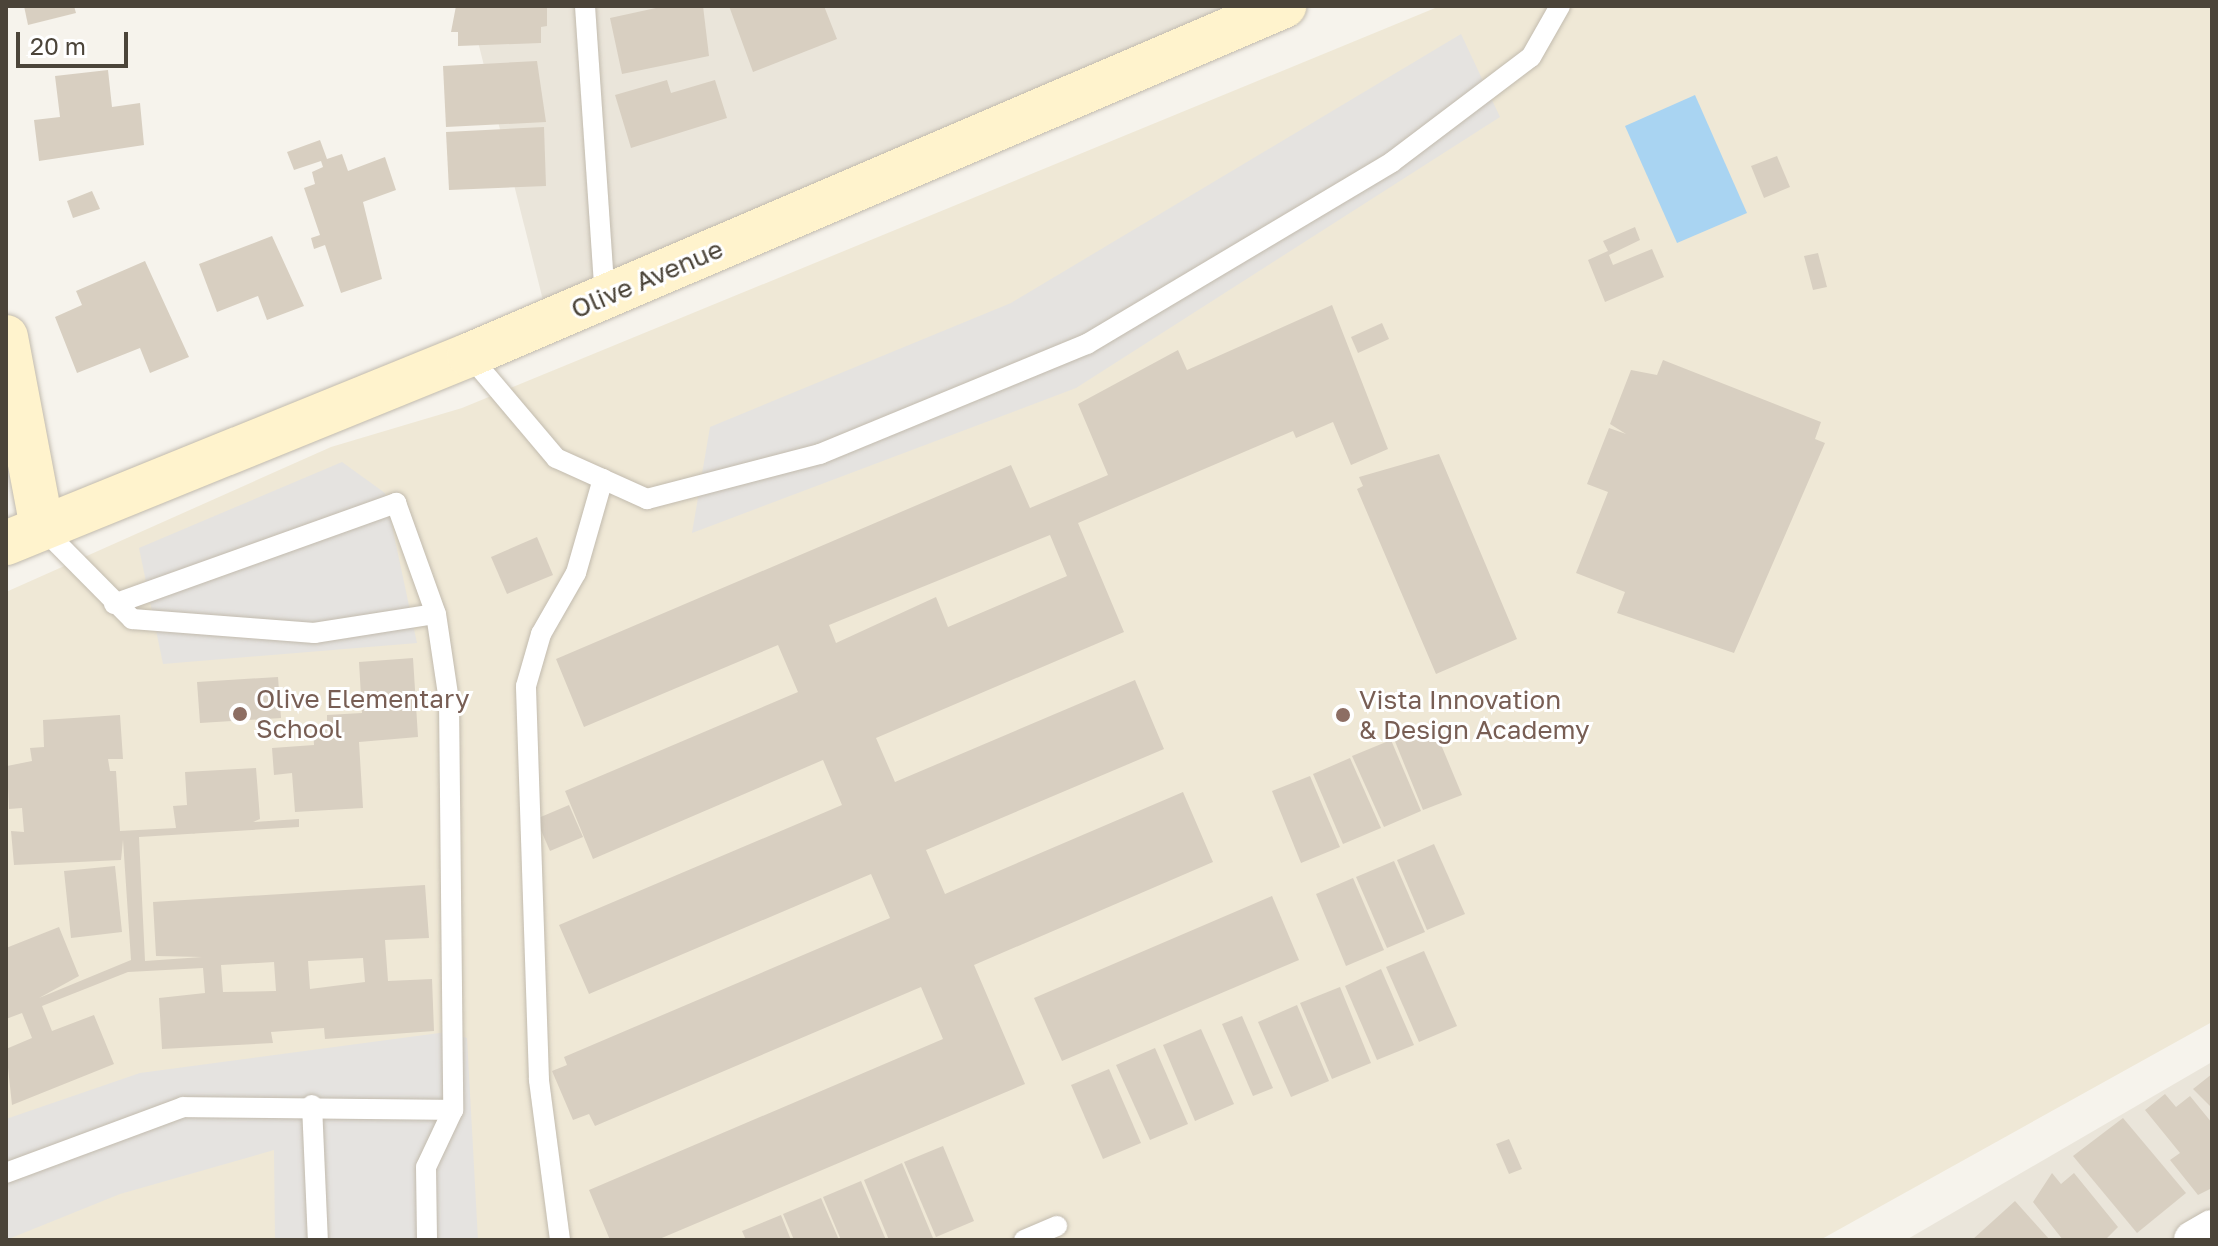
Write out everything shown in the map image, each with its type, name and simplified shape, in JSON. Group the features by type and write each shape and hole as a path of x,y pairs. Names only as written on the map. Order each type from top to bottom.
{"main road":[{"name":"Olive Avenue","path":"24,535 605,297 1214,20 1284,6"},
{"path":"6,337 24,535"}],"street":[{"path":"2193,1240 2212,1229"}],"lane":[{"path":"585,6 605,297"},
{"path":"469,355 556,458 647,499 820,454 1087,344 1392,162 1531,57 1560,6"},
{"path":"560,1240 539,1080 526,686 541,634 580,561 603,479"},
{"path":"114,604 396,503 436,614 449,701 453,1110 426,1167 427,1240"},
{"path":"24,535 132,619 314,633 436,614"},
{"path":"6,1173 183,1107 312,1105 453,1110"},
{"path":"312,1105 318,1240"},
{"path":"1024,1240 1057,1226"}],"shaded area":[{"path":"469,6 1286,6 548,320"},
{"name":"Vista Innovation & Design Academy","path":"1440,6 2212,6 2212,1022 1820,1240 6,1240 6,592 331,447 462,408"},
{"path":"1461,34 1500,117 1076,388 692,533 710,427 1011,303"},
{"path":"342,462 385,493 417,643 163,664 139,548"},
{"path":"447,1032 467,1038 478,1240 275,1240 274,1150 120,1194 6,1240 6,1119 140,1073"},
{"path":"2212,1062 2212,1240 1906,1240"}],"water":[{"path":"1695,95 1747,213 1677,243 1625,126"}],"building":[{"path":"24,6 74,6 76,13 28,25"},
{"path":"456,6 547,6 547,26 541,27 541,43 458,46 458,32 451,32"},
{"path":"665,6 703,6 709,56 622,74 610,18"},
{"path":"729,6 824,6 837,39 753,72"},
{"path":"537,61 546,122 446,127 443,66"},
{"path":"108,70 112,107 140,103 144,145 39,161 34,120 60,117 55,76"},
{"path":"667,80 671,93 715,80 727,118 631,148 615,95"},
{"path":"544,127 546,186 449,190 446,132"},
{"path":"320,140 327,159 342,154 348,171 385,157 396,190 363,202 382,279 341,293 325,245 314,249 311,238 320,235 304,188 315,184 312,172 323,167 321,161 294,170 287,152"},
{"path":"1777,156 1790,187 1764,198 1751,166"},
{"path":"92,191 100,209 73,218 67,201"},
{"path":"1635,227 1640,240 1609,255 1613,265 1652,249 1664,277 1605,302 1588,260 1608,251 1603,241"},
{"path":"272,236 304,306 267,320 258,296 217,312 199,264"},
{"path":"1818,253 1827,287 1813,290 1804,256"},
{"path":"145,261 189,357 150,373 140,348 77,373 55,317 82,305 76,291"},
{"path":"1332,305 1388,449 1351,465 1333,422 1296,438 1293,431 1078,523 1124,632 876,738 895,782 1135,680 1164,749 926,850 945,894 1183,792 1213,862 974,965 1025,1084 657,1240 610,1240 589,1190 943,1039 921,987 595,1126 589,1114 573,1120 552,1071 567,1065 564,1057 890,918 871,874 589,994 559,925 842,805 823,760 593,859 565,791 798,692 778,645 584,727 556,659 1011,465 1030,508 1108,475 1078,404 1178,350 1187,370","holes":["1050,535 1067,576 948,627 936,597 836,643 829,625"]},
{"path":"1382,323 1389,339 1358,353 1351,337"},
{"path":"1663,360 1821,422 1815,439 1825,443 1734,653 1617,613 1625,592 1576,573 1608,492 1587,484 1609,428 1626,434 1610,424 1631,370 1657,375"},
{"path":"1439,454 1517,639 1436,674 1357,489 1363,486 1359,477"},
{"path":"537,537 553,575 507,594 491,557"},
{"path":"413,658 418,737 359,742 363,808 295,812 292,773 274,775 272,748 314,745 313,729 327,728 327,715 362,713 359,662"},
{"path":"278,677 281,718 200,723 197,682"},
{"path":"120,715 123,759 108,759 110,771 116,771 120,831 176,828 173,806 187,805 185,772 256,768 260,819 253,822 299,819 299,827 139,837 145,961 202,957 156,956 153,902 425,885 429,938 385,940 388,981 432,979 434,1031 325,1039 324,1028 271,1032 273,1043 162,1049 159,998 205,993 203,968 128,972 42,1006 52,1031 94,1015 114,1064 12,1105 6,1049 32,1038 22,1013 6,1019 6,948 59,927 79,976 39,998 131,960 123,840 121,860 14,865 11,831 24,832 22,808 9,809 7,766 32,761 30,748 44,747 43,720","holes":["363,958 365,982 310,989 308,961","274,962 276,991 223,992 221,965"]},
{"path":"1432,723 1462,795 1423,810 1394,739"},
{"path":"1391,740 1421,811 1384,827 1352,756"},
{"path":"1350,758 1381,828 1343,844 1313,774"},
{"path":"1310,776 1340,847 1301,863 1272,791"},
{"path":"569,805 583,837 550,851 536,819"},
{"path":"1434,844 1465,914 1427,930 1397,860"},
{"path":"1394,861 1425,932 1387,948 1356,877"},
{"path":"115,866 122,932 71,938 64,871"},
{"path":"1353,878 1384,950 1346,966 1316,894"},
{"path":"1272,896 1299,960 1062,1061 1034,998"},
{"path":"1424,951 1457,1026 1419,1042 1386,967"},
{"path":"1381,969 1414,1045 1377,1060 1345,986"},
{"path":"1340,987 1371,1063 1332,1079 1300,1003"},
{"path":"1297,1005 1329,1081 1291,1097 1258,1022"},
{"path":"1242,1016 1273,1088 1253,1096 1222,1024"},
{"path":"1201,1029 1234,1104 1195,1121 1163,1045"},
{"path":"1155,1048 1188,1124 1150,1140 1116,1065"},
{"path":"1109,1069 1141,1143 1103,1159 1071,1085"},
{"path":"2212,1074 2212,1108 2193,1089"},
{"path":"2165,1094 2176,1107 2190,1096 2212,1123 2212,1188 2198,1195 2170,1160 2180,1153 2145,1110"},
{"path":"2123,1118 2186,1193 2137,1233 2073,1156"},
{"path":"1509,1139 1522,1169 1509,1174 1496,1144"},
{"path":"943,1146 974,1221 936,1237 904,1162"},
{"path":"902,1163 933,1238 930,1240 889,1240 864,1180"},
{"path":"2052,1173 2061,1184 2074,1173 2118,1227 2105,1240 2063,1240 2033,1202"},
{"path":"861,1181 886,1240 841,1240 823,1197"},
{"path":"821,1198 839,1240 794,1240 783,1214"},
{"path":"2015,1201 2050,1240 1972,1240"},
{"path":"781,1215 791,1240 746,1240 742,1231"}],"place":[{"name":"Olive Elementary School","path":"240,714"},
{"name":"Vista Innovation & Design Academy","path":"1343,715"}]}
